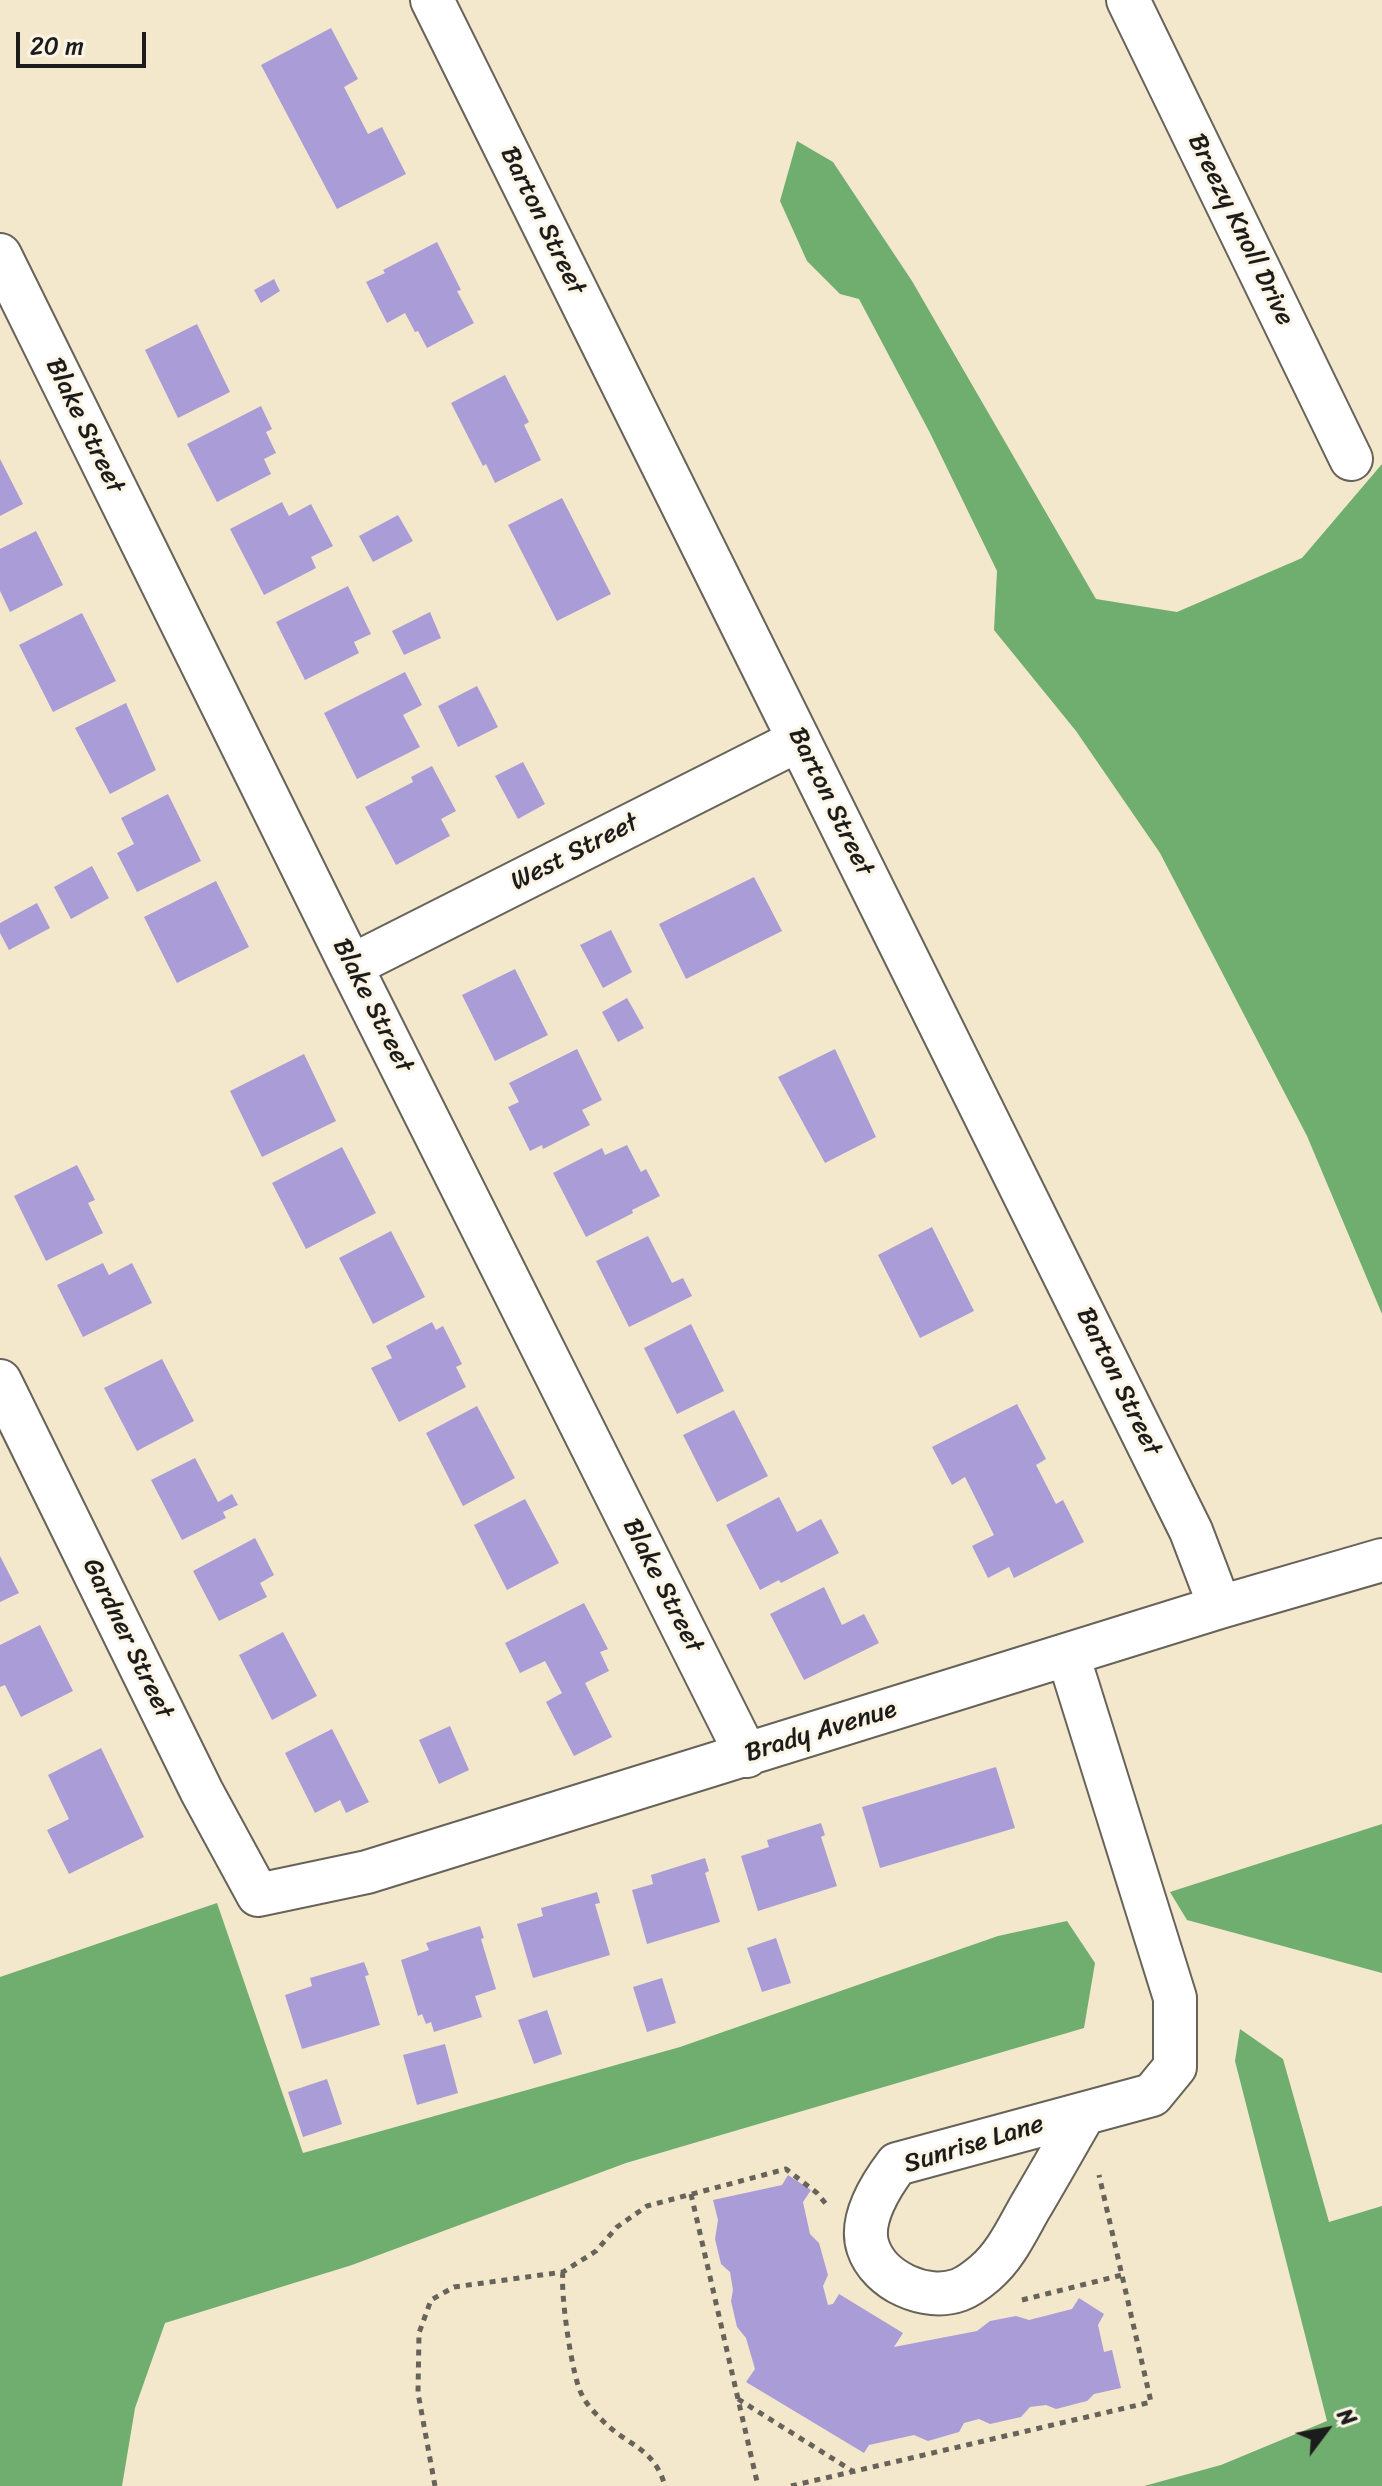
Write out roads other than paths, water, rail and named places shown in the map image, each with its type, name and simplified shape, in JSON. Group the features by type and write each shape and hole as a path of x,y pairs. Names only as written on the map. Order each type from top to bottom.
{"street":[{"name":"Barton Street","path":"432,0 1191,1531 1220,1607"},
{"name":"Breezy Knoll Drive","path":"1128,0 1351,459"},
{"name":"Blake Street","path":"0,255 351,966 747,1756"},
{"name":"West Street","path":"351,966 799,740"},
{"name":"Gardner Street","path":"0,1381 202,1792 258,1895"},
{"name":"Brady Avenue","path":"258,1895 367,1872 1220,1607 1382,1560"},
{"name":"Sunrise Lane","path":"1068,1655 1175,1998 1175,2067 1152,2095 897,2164 880,2186 868,2218 868,2247 885,2274 911,2288 932,2294 959,2290 984,2274 1003,2254 1084,2114"}]}
